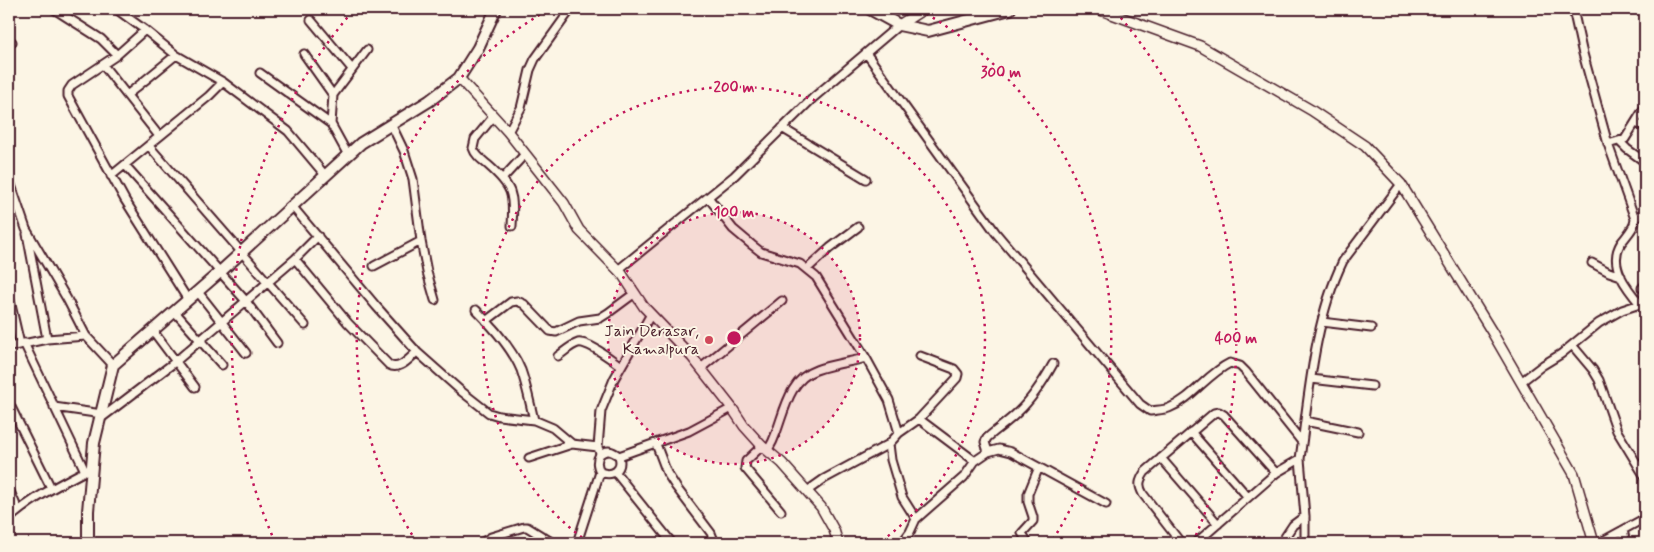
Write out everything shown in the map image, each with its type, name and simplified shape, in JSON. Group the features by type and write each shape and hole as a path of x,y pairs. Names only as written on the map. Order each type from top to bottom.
{"main road":[{"path":"88,543 89,470 114,365 176,312 361,143 429,101 459,78 478,48 496,9"},
{"path":"870,9 899,25 928,31 1010,9"}],"street":[{"path":"54,9 102,39 117,55"},
{"path":"116,9 176,55 223,82 288,131 326,175"},
{"path":"508,132 521,108 530,70 535,58 571,9"},
{"path":"618,270 734,176 832,80 899,25 924,9"},
{"path":"1098,9 1200,46 1312,110 1365,146 1401,184 1487,324 1574,474 1594,543"},
{"path":"1573,9 1582,50 1608,144 1635,219 1635,224 1620,245 1616,263 1621,276 1645,310"},
{"path":"311,20 352,69"},
{"path":"145,30 117,55 72,85 68,91 68,96 111,176 188,300"},
{"path":"331,124 333,95 367,50"},
{"path":"866,53 996,233 1140,404 1150,411 1168,408 1182,400 1219,368 1230,363 1240,366 1246,372 1302,442"},
{"path":"304,54 333,95"},
{"path":"127,95 176,55"},
{"path":"103,65 159,136"},
{"path":"260,72 331,124 348,155"},
{"path":"459,78 508,132 564,203 579,230 618,270 650,314 700,368 744,426 782,463 821,507 834,530 838,543"},
{"path":"111,176 209,96 223,82"},
{"path":"1608,144 1625,139 1645,107"},
{"path":"493,117 475,139 473,148 478,156 503,178 510,190 512,198 512,226"},
{"path":"1636,123 1645,127"},
{"path":"391,124 404,151 412,179 421,241 435,300"},
{"path":"782,128 866,179"},
{"path":"1620,142 1645,162"},
{"path":"149,146 305,325"},
{"path":"503,178 525,154"},
{"path":"125,165 245,300 277,343"},
{"path":"9,179 26,229 47,339"},
{"path":"1305,543 1305,516 1300,460 1318,336 1336,275 1343,261 1401,184"},
{"path":"708,197 733,229 761,252 800,264 816,277 866,358 889,400 899,433"},
{"path":"292,206 417,352 461,391 489,413 498,416 534,420 553,428 572,444 612,451 619,456 620,468 616,472 607,475 600,472"},
{"path":"1635,219 1645,212"},
{"path":"807,270 830,248 858,227"},
{"path":"26,229 67,299 86,336 114,365"},
{"path":"54,407 101,417 175,362 295,259 318,236"},
{"path":"374,266 421,241"},
{"path":"295,259 348,323 389,365 394,368 398,367 417,352"},
{"path":"1592,263 1621,276"},
{"path":"198,292 246,353"},
{"path":"486,321 512,302 517,301 524,304 550,331 556,332 579,322 600,318 634,293"},
{"path":"9,296 22,344 89,470 51,488 18,510 9,519"},
{"path":"700,368 782,301"},
{"path":"1521,382 1543,364 1561,354 1599,323 1622,310 1640,304"},
{"path":"476,310 511,351 520,368 534,420"},
{"path":"176,312 222,365"},
{"path":"577,543 600,472 597,459 601,411 614,378 650,314"},
{"path":"1322,322 1371,328"},
{"path":"153,331 195,387"},
{"path":"9,347 47,339 86,336"},
{"path":"558,356 573,345 580,343 621,366"},
{"path":"1572,345 1599,380 1617,431 1645,477"},
{"path":"806,491 824,479 889,444 899,433 919,419 957,378 958,374 954,369 920,356"},
{"path":"781,511 745,468 746,461 765,448 776,435 784,408 795,385 807,374 816,370 866,358"},
{"path":"988,452 985,442 987,438 1017,414 1030,400 1053,364"},
{"path":"1311,379 1372,386"},
{"path":"9,404 51,488"},
{"path":"619,456 689,431 732,408"},
{"path":"1181,543 1143,494 1139,487 1140,480 1145,472 1214,413 1219,412 1224,415 1276,473"},
{"path":"919,419 975,461"},
{"path":"1305,421 1358,432"},
{"path":"1191,432 1248,498"},
{"path":"528,458 572,444"},
{"path":"656,444 676,487 711,533 712,543"},
{"path":"889,444 891,460 902,497 916,519"},
{"path":"902,543 916,519 964,477 975,461 988,452 999,449 1012,452 1106,504"},
{"path":"1161,458 1218,524"},
{"path":"1199,542 1276,473 1300,460"},
{"path":"1028,543 1022,533 1033,521 1028,494 1039,467"},
{"path":"616,472 672,543"},
{"path":"9,489 18,510"},
{"path":"1281,543 1293,525 1305,516"},
{"path":"1599,543 1645,518"},
{"path":"481,543 491,537 524,527 554,543"},
{"path":"1623,530 1626,543"}],"place":[{"name":"Jain Derasar, Kamalpura","path":"709,340"}]}
